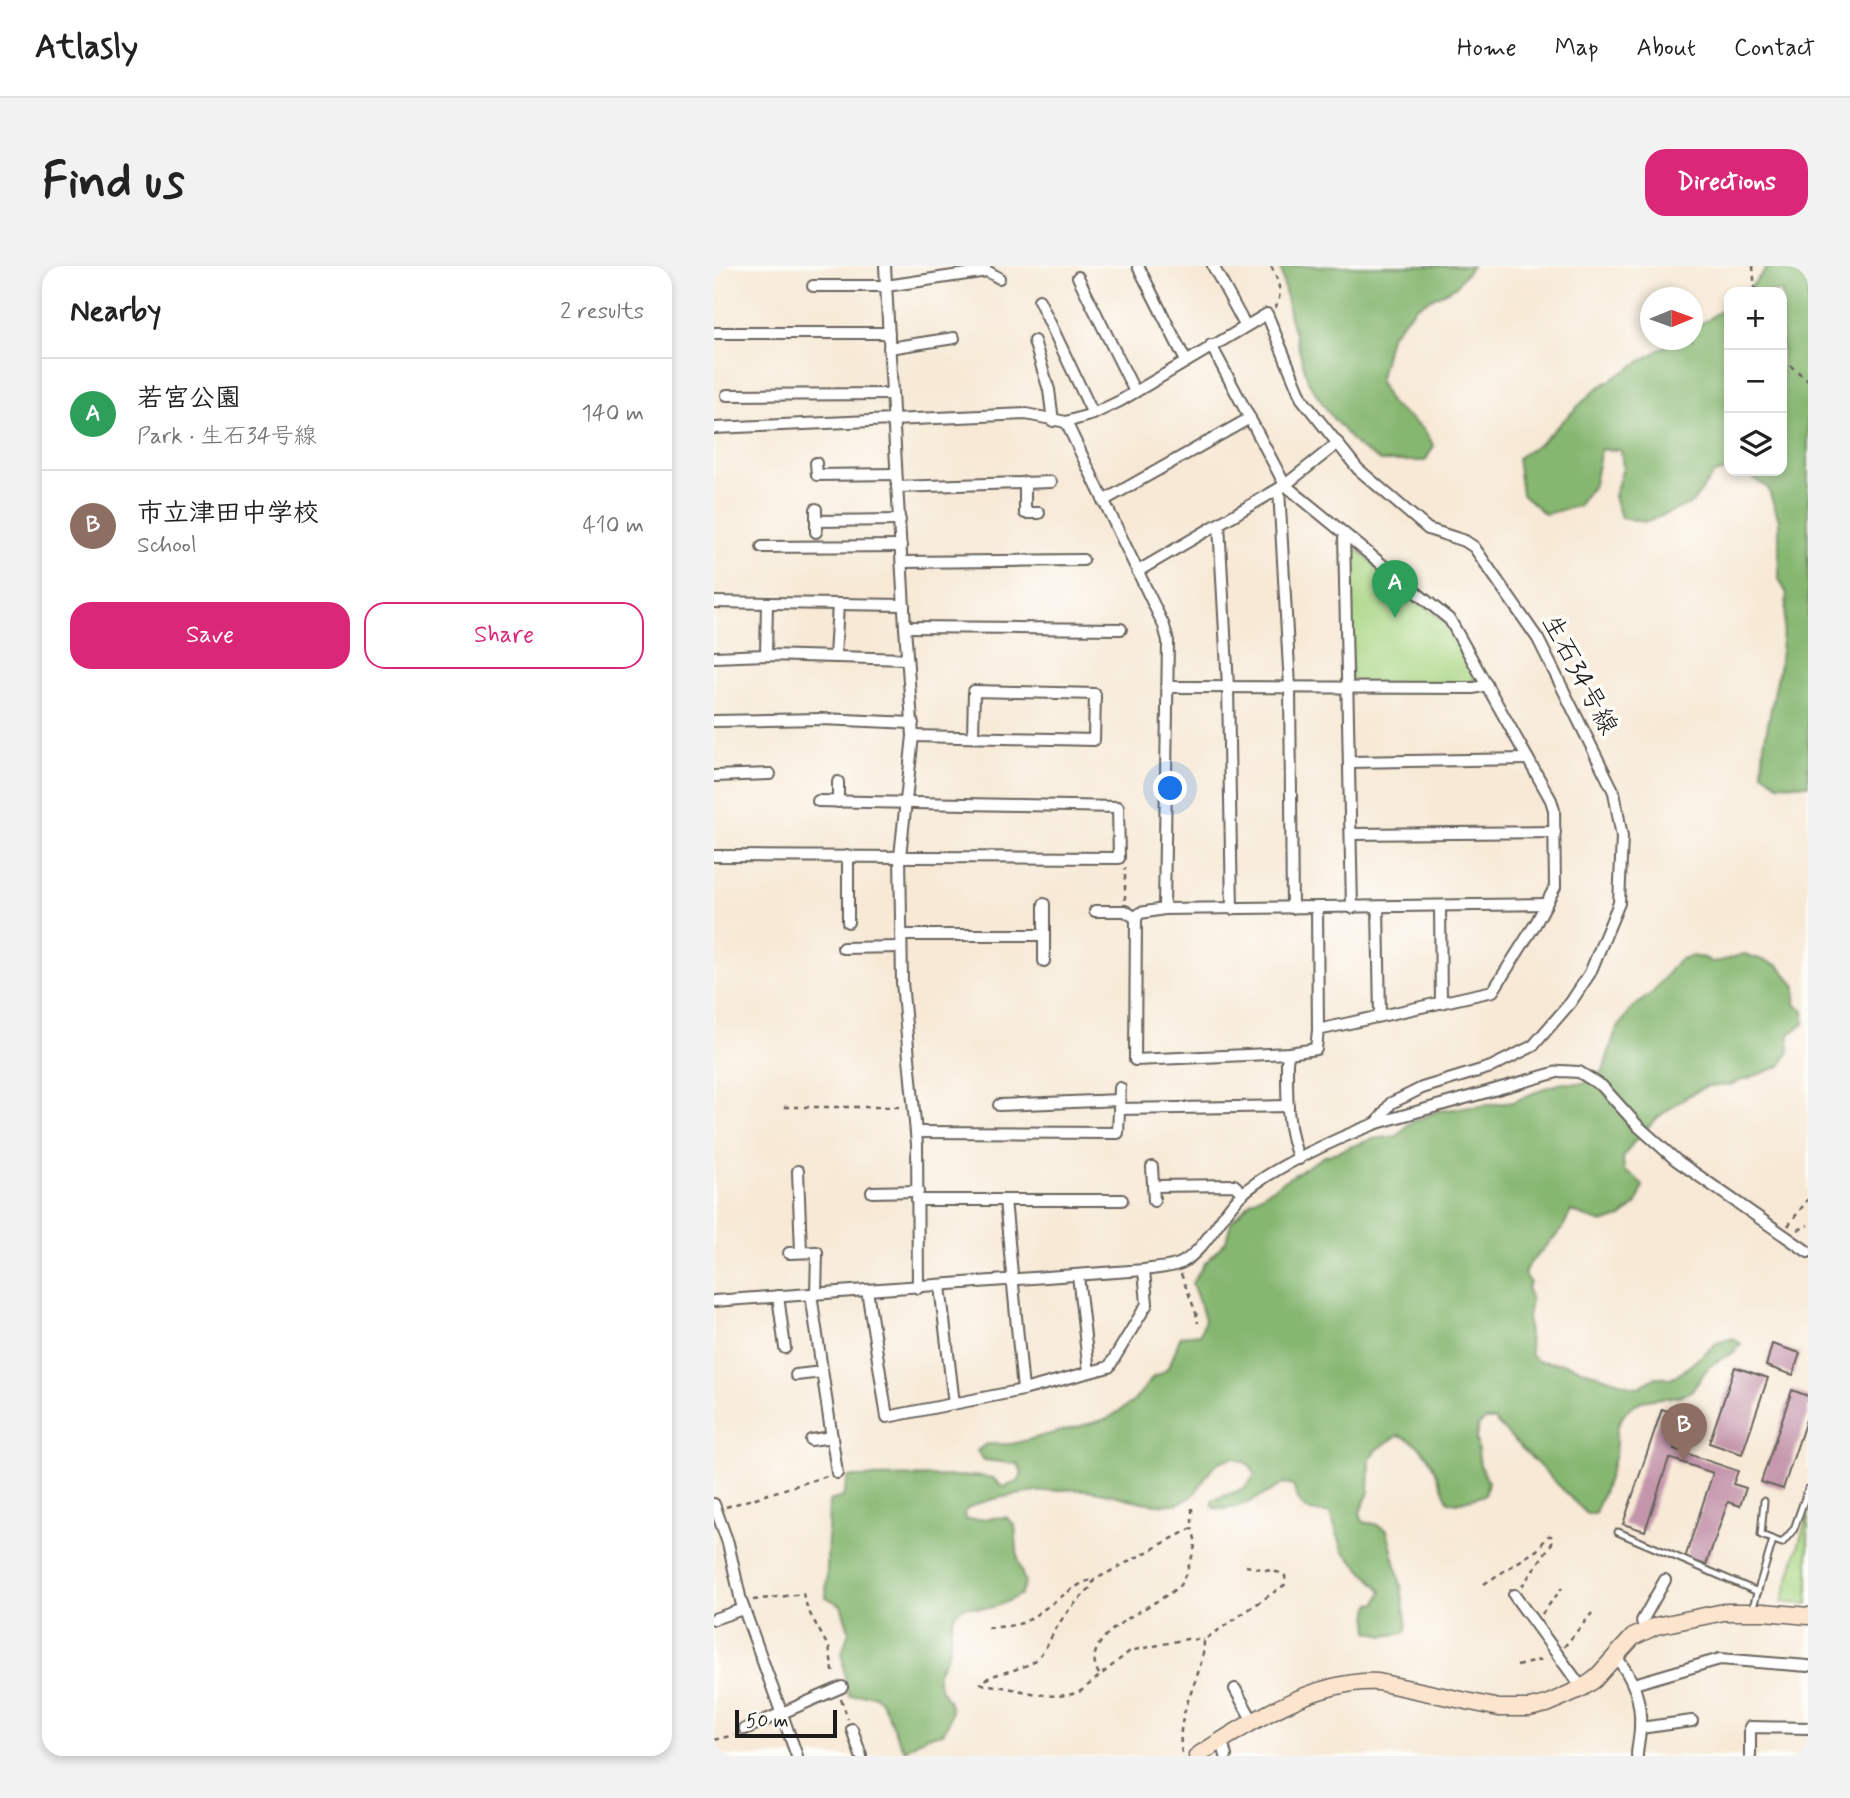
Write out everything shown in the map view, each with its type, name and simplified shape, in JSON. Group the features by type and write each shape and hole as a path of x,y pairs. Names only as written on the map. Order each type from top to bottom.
{"main road":[{"path":"1197,1756 1224,1748 1254,1723 1320,1689 1360,1681 1397,1685 1514,1709 1547,1704 1582,1688 1594,1680 1633,1636 1645,1630 1724,1612 1752,1611 1808,1616"}],"street":[{"path":"885,266 905,627 914,736 900,856 902,982 916,1132 918,1287"},
{"path":"1138,266 1186,361"},
{"path":"1213,266 1245,325"},
{"path":"813,286 886,286 980,269 999,278"},
{"path":"1079,277 1135,392"},
{"path":"1039,300 1093,414"},
{"path":"714,428 1026,414 1066,422 1093,414 1135,392 1267,314"},
{"name":"生石34号線","path":"1267,314 1301,399 1358,469 1429,529 1465,541 1474,547 1538,639 1614,792 1622,837 1619,902 1590,973 1571,1002 1533,1046 1491,1067 1422,1088 1391,1103 1377,1122"},
{"path":"714,333 888,333"},
{"path":"889,348 954,338"},
{"path":"1034,341 1049,390 1053,421"},
{"path":"1211,345 1250,418 1282,487 1290,687 1292,908"},
{"path":"727,395 892,394"},
{"path":"1103,501 1250,418"},
{"path":"1066,422 1164,626 1168,641 1164,909"},
{"path":"1138,571 1282,487 1338,443"},
{"path":"816,463 817,475 897,474"},
{"path":"1025,482 1025,513 1039,513"},
{"path":"897,487 1051,482"},
{"path":"1282,487 1450,620 1551,800 1555,832 1555,887 1493,991 1318,1030"},
{"path":"816,509 816,527 900,520"},
{"path":"1219,524 1228,687 1232,909"},
{"path":"1344,534 1352,908"},
{"path":"762,547 901,546"},
{"path":"902,562 1083,560"},
{"path":"714,602 904,605"},
{"path":"766,656 767,603"},
{"path":"835,657 838,604"},
{"path":"905,627 1121,628"},
{"path":"714,657 907,659"},
{"path":"1167,687 1474,688 1487,685"},
{"path":"914,736 1094,740 1095,694 974,691 972,737"},
{"path":"714,721 822,719 913,723"},
{"path":"1350,762 1528,759"},
{"path":"714,776 770,774"},
{"path":"838,782 838,802"},
{"path":"714,856 1119,858 1118,807 818,801"},
{"path":"1351,834 1555,832"},
{"path":"848,856 848,922"},
{"path":"1044,904 1044,961"},
{"path":"1317,908 1316,1049 1289,1053 1135,1060 1136,918 1140,913 1164,909 1546,904"},
{"path":"1440,906 1441,1003"},
{"path":"1378,907 1380,1016"},
{"path":"1095,911 1125,911 1136,918"},
{"path":"843,948 901,941 1044,935"},
{"path":"1289,1053 1288,1106 1291,1141 1299,1159"},
{"path":"714,1301 1144,1270 1180,1264 1192,1256 1243,1193 1299,1159 1377,1122 1551,1072 1579,1072 1602,1086 1638,1126 1676,1160 1808,1252"},
{"path":"916,1132 1118,1133 1120,1088"},
{"path":"999,1105 1288,1106"},
{"path":"1152,1167 1154,1201"},
{"path":"785,1181 798,1176 802,1252"},
{"path":"1153,1186 1234,1185 1243,1193"},
{"path":"872,1192 1005,1200 1122,1200"},
{"path":"1005,1200 1023,1391"},
{"path":"789,1253 817,1252 813,1294 837,1473"},
{"path":"867,1290 887,1417 1023,1391 1109,1367 1147,1304 1144,1270"},
{"path":"1078,1275 1089,1372"},
{"path":"940,1286 954,1404"},
{"path":"778,1296 785,1348"},
{"path":"796,1375 822,1373"},
{"path":"811,1440 832,1437"},
{"path":"715,1507 728,1543 742,1605 797,1756"},
{"path":"1645,1630 1642,1621 1665,1580"},
{"path":"1514,1595 1582,1688"},
{"path":"714,1619 742,1605"},
{"path":"1615,1656 1634,1684 1640,1728 1637,1756"},
{"path":"1634,1684 1720,1659 1808,1666"},
{"path":"745,1729 839,1688"},
{"path":"1236,1689 1254,1723"},
{"path":"1640,1728 1692,1721"},
{"path":"1750,1756 1750,1727 1808,1728"},
{"path":"852,1729 861,1756"}],"lane":[{"path":"1764,1501 1761,1535 1782,1543 1794,1529 1808,1489"},
{"path":"1618,1532 1758,1592"},
{"path":"1752,1611 1773,1539"}],"path":[{"path":"1267,314 1277,306 1280,298 1278,283 1271,266"},
{"path":"1753,266 1755,287"},
{"path":"1787,363 1808,380"},
{"path":"1119,858 1125,860 1125,911"},
{"path":"783,1107 913,1107"},
{"path":"1781,1234 1808,1199"},
{"path":"1180,1264 1184,1285 1198,1323"},
{"path":"715,1507 837,1473"},
{"path":"1099,1674 1096,1654 1105,1637 1134,1614 1180,1585 1195,1544 1192,1508"},
{"path":"988,1628 1020,1623 1060,1600 1084,1581 1094,1580 1192,1528"},
{"path":"1484,1584 1536,1550 1551,1536 1552,1543 1535,1570 1514,1595"},
{"path":"1094,1580 1057,1626 1048,1645 1032,1662 1014,1671 986,1678 981,1683 1064,1696 1080,1691 1122,1656 1139,1648 1187,1639 1204,1640 1286,1584 1287,1579 1281,1573 1246,1566"},
{"path":"1536,1623 1562,1588"},
{"path":"742,1605 803,1594 808,1610 829,1648 852,1729"},
{"path":"1182,1756 1181,1718 1191,1697 1204,1640"},
{"path":"714,1740 732,1736 745,1729"}],"green space":[{"path":"1280,266 1472,266 1455,287 1417,306 1390,336 1379,382 1391,404 1423,428 1434,446 1425,461 1381,461 1357,446 1331,416 1308,381 1290,317"},
{"path":"1769,266 1808,266 1808,785 1778,784 1762,772 1764,744 1779,669 1787,594 1779,579 1779,520 1768,488 1750,476 1787,476 1787,287 1750,287"},
{"path":"1724,308 1724,471 1714,474 1692,503 1647,522 1621,518 1614,496 1623,468 1621,450 1601,449 1594,484 1578,506 1545,514 1522,494 1517,458 1539,444 1596,389 1659,350 1703,350 1703,322"},
{"path":"1347,541 1449,626 1476,676 1469,684 1352,683"},
{"path":"1744,954 1778,965 1796,986 1795,1004 1804,1010 1804,1024 1789,1034 1789,1051 1781,1066 1730,1085 1706,1086 1657,1118 1623,1158 1624,1171 1643,1186 1637,1204 1621,1217 1602,1223 1571,1211 1562,1229 1528,1265 1524,1273 1530,1282 1527,1289 1531,1300 1527,1316 1531,1356 1538,1361 1566,1364 1639,1387 1656,1377 1670,1378 1681,1373 1717,1343 1733,1338 1741,1344 1711,1365 1691,1391 1674,1397 1640,1402 1626,1412 1617,1429 1614,1458 1595,1514 1587,1514 1494,1420 1485,1420 1478,1426 1476,1439 1480,1465 1488,1482 1485,1495 1457,1503 1448,1501 1424,1452 1409,1439 1398,1435 1378,1449 1370,1459 1369,1492 1360,1512 1363,1522 1387,1530 1401,1586 1407,1628 1404,1633 1384,1636 1369,1631 1368,1619 1370,1604 1377,1603 1382,1591 1343,1550 1330,1513 1309,1511 1302,1505 1293,1486 1284,1483 1239,1506 1220,1509 1212,1507 1212,1500 1244,1489 1255,1475 1250,1465 1233,1457 1218,1463 1188,1499 1171,1504 1150,1503 1086,1490 1003,1497 973,1506 965,1511 966,1520 1006,1517 1015,1525 1018,1562 1025,1583 1021,1594 1004,1603 986,1608 963,1607 956,1612 948,1653 938,1674 938,1682 948,1699 951,1712 943,1733 927,1736 905,1750 878,1699 871,1694 849,1696 842,1653 849,1631 841,1605 826,1597 829,1501 843,1497 848,1477 979,1476 993,1478 1003,1487 1018,1482 1022,1473 1018,1464 984,1460 977,1451 986,1444 1012,1444 1107,1419 1133,1402 1154,1376 1169,1366 1181,1336 1200,1334 1205,1319 1192,1283 1204,1264 1226,1241 1231,1222 1250,1202 1323,1157 1372,1139 1398,1136 1408,1124 1438,1111 1513,1102 1563,1083 1585,1083 1603,1071 1615,1033 1630,1010 1653,992 1678,960 1690,956 1705,958 1713,963"},
{"path":"1808,1513 1808,1604 1782,1602"}],"building":[{"path":"1772,1344 1800,1353 1793,1375 1766,1366"},
{"path":"1735,1367 1768,1378 1742,1454 1709,1443"},
{"path":"1792,1390 1808,1396 1808,1414 1783,1489 1761,1482"},
{"path":"1662,1409 1685,1417 1674,1449 1738,1471 1733,1484 1746,1488 1740,1506 1728,1502 1706,1565 1685,1558 1713,1473 1669,1458 1645,1531 1623,1524"}],"place":[{"name":"若宮公園","path":"1395,618"},
{"name":"市立津田中学校","path":"1684,1461"}]}
